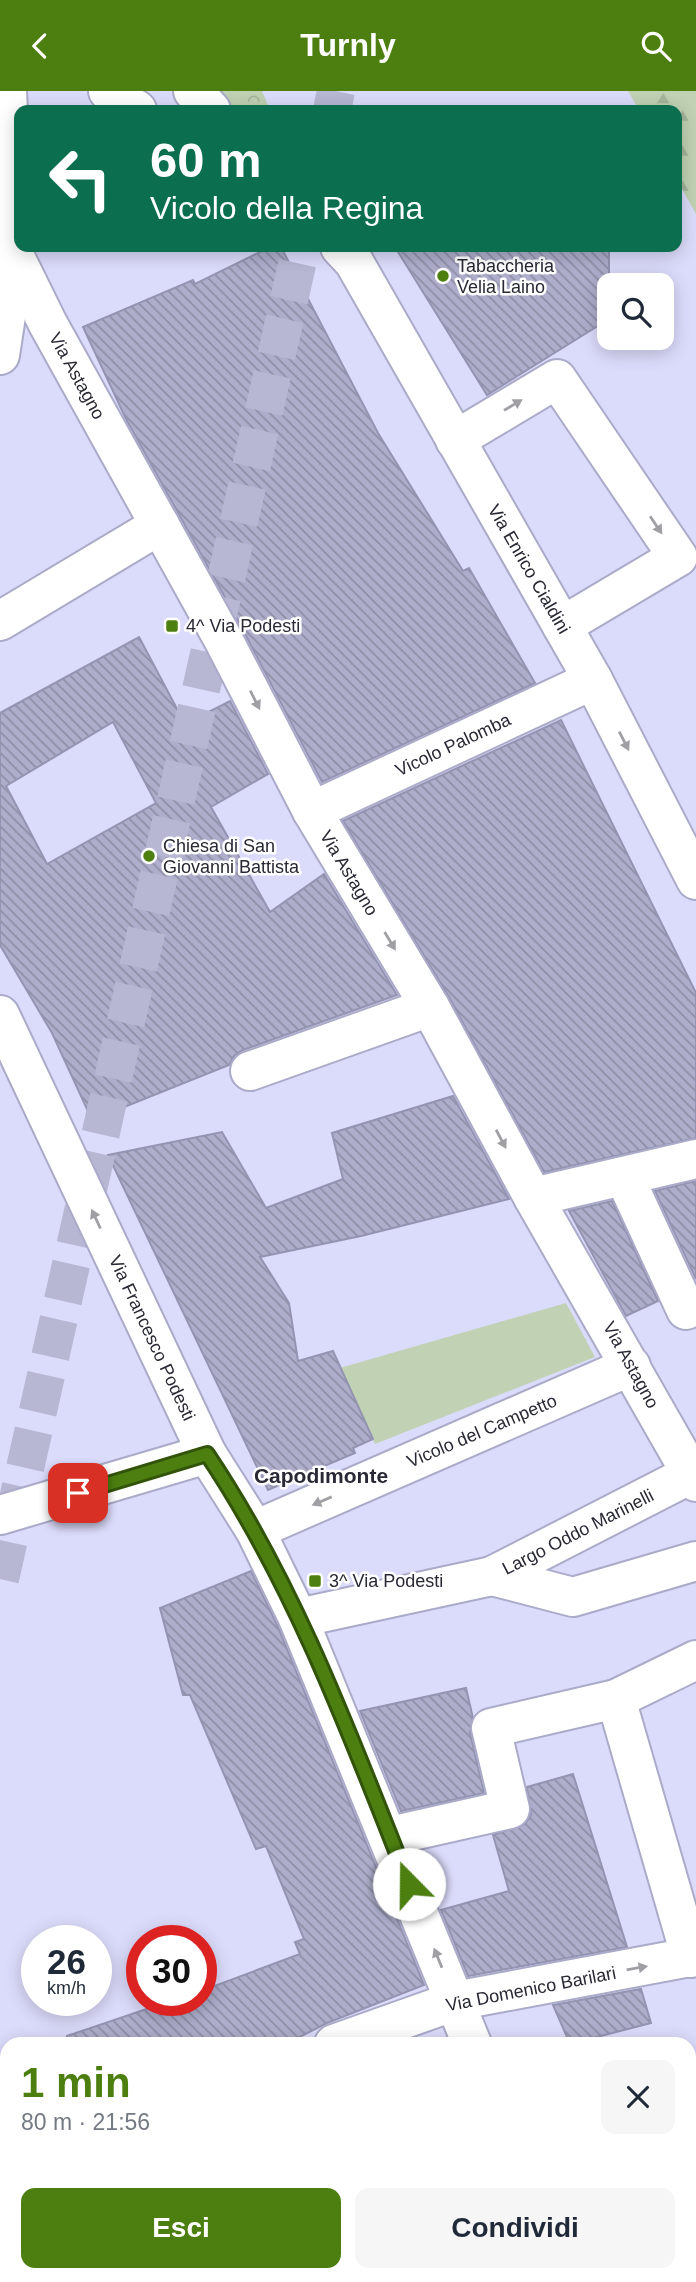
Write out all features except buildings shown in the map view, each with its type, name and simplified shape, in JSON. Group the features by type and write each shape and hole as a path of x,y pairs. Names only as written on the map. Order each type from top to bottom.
{"street":[{"path":"7,91 14,236"},
{"path":"108,91 129,105"},
{"path":"193,91 206,105"},
{"path":"0,355 15,252"},
{"name":"Via Enrico Cialdini","path":"343,252 593,680 696,880"},
{"name":"Via Astagno","path":"15,257 48,324 223,639 312,811 430,1007 533,1197 694,1478"},
{"path":"454,440 556,379 678,557 562,626"},
{"path":"0,621 160,525"},
{"name":"Vicolo Palomba","path":"312,811 593,680"},
{"path":"250,1071 430,1007"},
{"name":"Via Francesco Podesti","path":"0,1015 207,1454 255,1530 298,1618 390,1836 469,2037"},
{"path":"533,1197 625,1178 696,1159"},
{"path":"625,1178 686,1310"},
{"name":"Vicolo del Campetto","path":"255,1530 631,1366"},
{"path":"0,1515 207,1454"},
{"name":"Largo Oddo Marinelli","path":"298,1618 492,1576 694,1478"},
{"path":"492,1576 573,1597 696,1561"},
{"path":"390,1836 510,1809 491,1728 615,1699 696,1660"},
{"name":"Via Domenico Barilari","path":"354,2037 455,2001 693,1957 615,1699"}],"green space":[{"path":"192,91 262,91 268,105 214,105"},
{"path":"628,91 696,91 696,214 682,189 682,105 636,105"},
{"path":"566,1303 595,1357 375,1444 340,1368"}],"tunnel":[{"path":"333,105 336,91"},
{"path":"0,1579 300,252"}],"place":[{"name":"Tabaccheria Velia Laino","path":"443,276"},
{"name":"4^ Via Podesti","path":"172,626"},
{"name":"Chiesa di San Giovanni Battista","path":"149,856"},
{"name":"3^ Via Podesti","path":"315,1581"}],"district":[{"name":"Capodimonte","path":"321,1476"}],"route":[{"path":"78,1493 207,1454 255,1530 298,1618 409,1884"}]}
